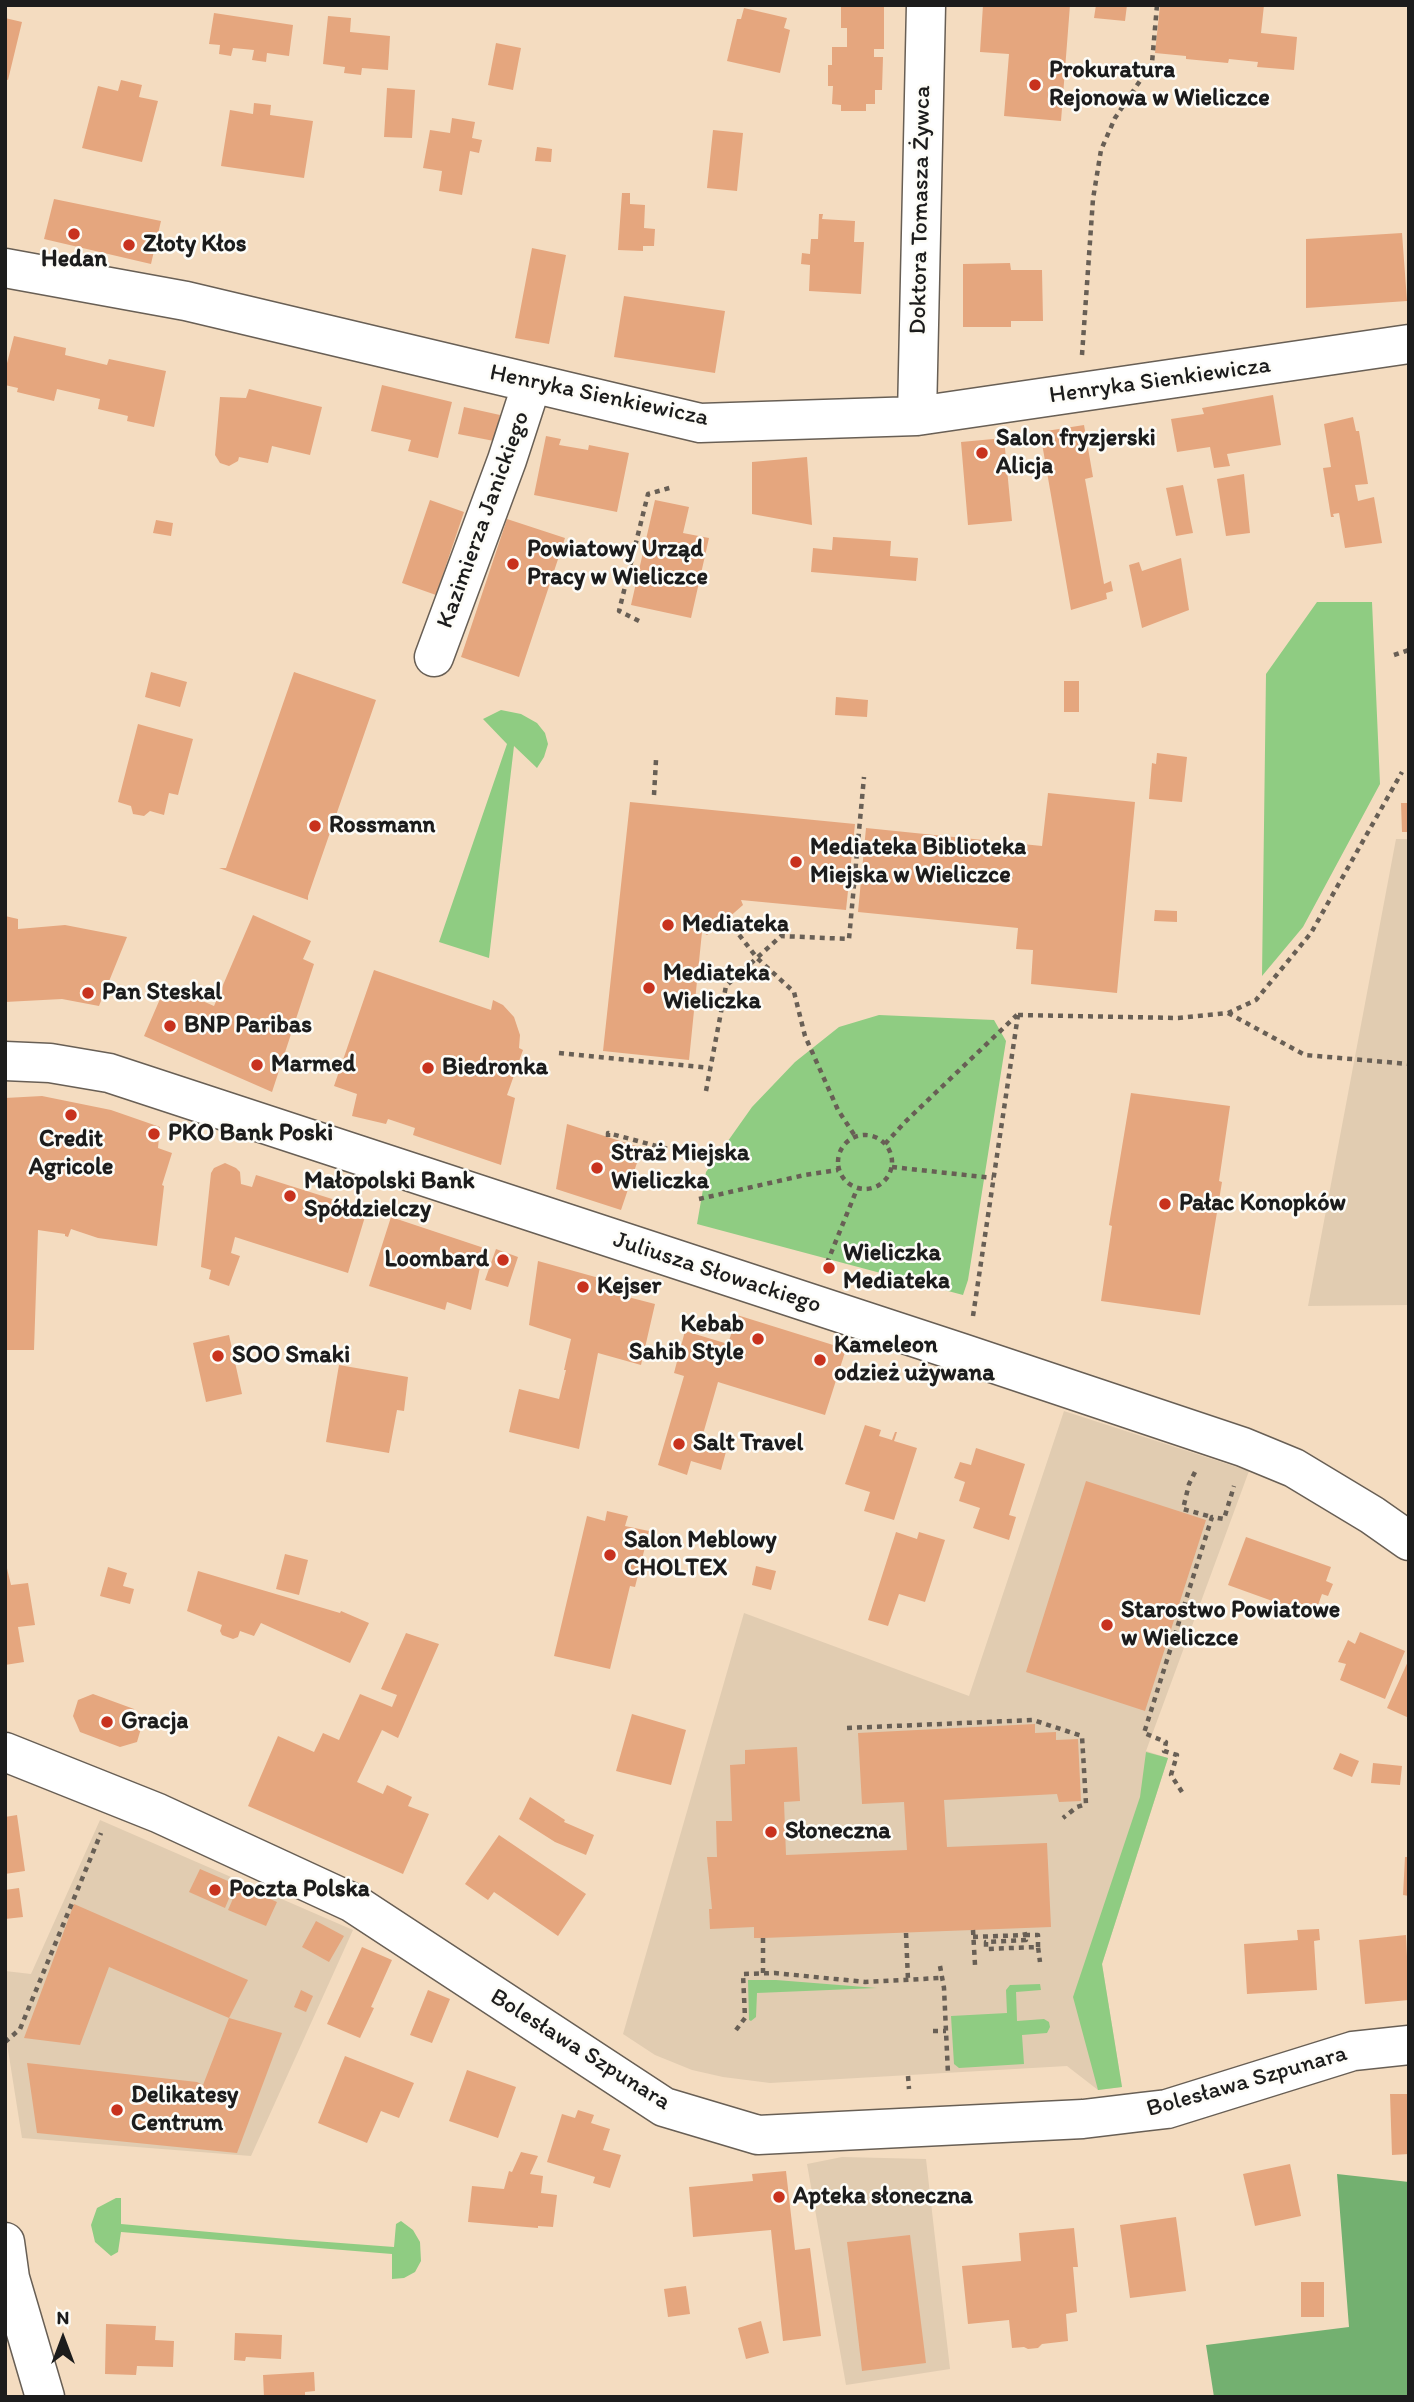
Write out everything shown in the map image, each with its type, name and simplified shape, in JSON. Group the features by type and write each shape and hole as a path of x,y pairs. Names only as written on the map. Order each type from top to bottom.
{"street":[{"name":"Doktora Tomasza Żywca","path":"917,415 926,14"},
{"name":"Henryka Sienkiewicza","path":"5,268 186,301 700,423 917,415 1409,344"},
{"name":"Kazimierza Janickiego","path":"434,657 533,383"},
{"name":"Juliusza Słowackiego","path":"5,1061 50,1063 109,1073 1243,1447 1294,1468 1372,1515 1409,1541"},
{"name":"Bolesława Szpunara","path":"5,1752 158,1813 353,1903 664,2107 758,2135 1083,2119 1167,2109 1353,2051 1409,2045"},
{"path":"7,2266 45,2397"}],"path":[{"path":"1082,358 1093,198 1101,150 1115,118 1152,63 1157,5"},
{"path":"639,621 619,611 648,494 673,487"},
{"path":"1395,655 1409,650"},
{"path":"654,794 656,760"},
{"path":"885,1144 1017,1015 1178,1018 1228,1013 1256,1000 1311,933 1402,772"},
{"path":"706,1091 726,986 780,936 849,939 864,777"},
{"path":"727,919 757,958 794,992 805,1036 838,1110 855,1136"},
{"path":"1228,1013 1305,1055 1409,1064"},
{"path":"973,1318 1017,1015"},
{"path":"559,1053 710,1068"},
{"path":"608,1137 608,1133 694,1156"},
{"path":"855,1136 872,1136 885,1144 892,1157 892,1167 883,1183 870,1189 857,1189 845,1181 838,1170 842,1147 855,1136"},
{"path":"892,1167 993,1178"},
{"path":"699,1199 838,1170"},
{"path":"827,1263 857,1189"},
{"path":"1199,1467 1189,1484 1183,1509 1224,1519 1234,1485"},
{"path":"1182,1792 1171,1775 1177,1755 1164,1751 1166,1742 1144,1733 1212,1517"},
{"path":"847,1728 1033,1720 1082,1736 1086,1804 1077,1807 1063,1818"},
{"path":"5,2042 20,2029 103,1828"},
{"path":"1024,1928 1026,1940 986,1942 986,1949 1038,1947"},
{"path":"973,1930 975,1965"},
{"path":"906,1933 908,1980"},
{"path":"974,1937 1038,1935 1040,1962"},
{"path":"762,1938 763,1973"},
{"path":"940,1966 940,1978 944,1988 948,2074"},
{"path":"736,2030 745,2018 743,1974 763,1973 864,1982 940,1978"},
{"path":"933,2031 946,2031"}],"shaded area":[{"path":"1396,839 1409,839 1409,1305 1308,1306"},
{"path":"1064,1411 1249,1471 1146,1751 1168,1758 1102,1964 1122,2087 1098,2090 1067,2066 770,2083 692,2070 655,2055 623,2034 744,1613 969,1696"},
{"path":"100,1820 353,1930 251,2156 22,2138 5,2031 5,1971 31,1974"},
{"path":"842,2157 926,2159 950,2369 846,2385 807,2164"}],"green space":[{"path":"1317,602 1372,602 1380,784 1303,927 1262,976 1266,674"},
{"path":"501,710 521,714 537,723 545,733 548,744 537,768 514,746 489,958 439,942 507,744 483,719"},
{"path":"879,1015 994,1020 1006,1041 968,1280 963,1295 697,1224 706,1172 752,1107 795,1062 839,1027"},
{"path":"1146,1752 1168,1758 1102,1964 1122,2087 1098,2090 1073,1997 1140,1797"},
{"path":"748,1980 877,1988 757,1993 756,2017 751,2021"},
{"path":"1040,1984 1041,1990 1016,1992 1017,2021 1044,2019 1049,2022 1050,2027 1047,2033 1022,2035 1024,2064 959,2068 954,2064 951,2016 1007,2013 1006,1990 1010,1985"},
{"path":"1337,2174 1409,2182 1409,2397 1214,2397 1206,2345 1349,2327"},
{"path":"121,2198 121,2224 287,2239 394,2247 396,2224 401,2221 413,2230 420,2242 421,2261 415,2272 404,2278 392,2279 392,2254 121,2232 118,2252 111,2256 95,2242 91,2225 97,2208"}],"building":[{"path":"841,5 884,5 884,49 874,49 874,57 883,57 882,90 875,90 875,104 866,104 866,111 841,111 841,105 832,104 833,86 828,86 828,65 832,65 832,47 847,47 847,28 841,28"},
{"name":"Prokuratura Rejonowa w Wieliczce","path":"983,5 1070,5 1061,121 1004,116 1009,54 980,52"},
{"path":"1096,5 1127,5 1125,21 1094,18"},
{"path":"1160,5 1264,5 1261,33 1297,37 1294,70 1257,67 1258,62 1229,59 1228,63 1155,53"},
{"path":"744,8 787,18 784,28 790,30 780,73 727,61 737,19 741,19"},
{"path":"214,13 293,25 289,56 267,53 266,62 252,60 254,50 233,48 231,56 219,54 220,45 209,44"},
{"path":"328,16 351,18 350,32 390,36 388,70 362,68 361,75 344,73 345,67 323,64"},
{"path":"5,18 22,22 8,80 5,79"},
{"path":"496,43 521,48 513,90 488,85"},
{"path":"121,80 142,85 139,97 158,101 142,162 82,148 98,86 118,91"},
{"path":"387,88 415,90 412,138 384,137"},
{"path":"254,103 271,105 270,115 313,121 304,178 221,166 230,110 253,114"},
{"path":"452,118 475,122 472,138 482,140 479,153 470,151 462,195 439,191 442,171 423,168 430,130 450,133"},
{"path":"713,130 743,133 737,191 707,188"},
{"path":"537,147 552,149 551,162 535,161"},
{"path":"622,193 630,193 630,204 645,205 644,228 655,229 654,246 643,246 643,251 618,250"},
{"path":"54,199 161,221 151,264 44,239"},
{"path":"819,214 823,214 822,219 855,221 854,242 864,242 861,294 809,291 810,265 801,264 802,253 810,254 811,239 818,239"},
{"path":"1402,233 1407,301 1306,308 1306,239"},
{"path":"532,248 566,255 549,344 515,338"},
{"path":"1010,263 1011,270 1042,270 1043,321 1011,321 1011,327 963,327 963,264"},
{"path":"624,296 725,311 715,373 614,357"},
{"path":"14,336 66,348 65,355 107,365 109,359 166,371 154,427 127,421 128,416 98,409 100,399 57,389 54,401 17,392 18,388 5,385 5,371"},
{"path":"382,385 452,402 438,458 408,451 411,440 371,431"},
{"path":"249,389 322,407 310,455 272,446 268,463 239,457 238,461 229,466 220,463 215,455 220,397 246,398"},
{"path":"1273,395 1281,445 1227,454 1230,466 1214,468 1210,447 1177,452 1171,419 1204,414 1202,408"},
{"path":"464,407 500,415 494,441 458,434"},
{"path":"1353,417 1356,431 1359,431 1368,484 1355,485 1358,501 1374,497 1382,543 1345,548 1339,513 1331,517 1323,468 1331,467 1324,424"},
{"path":"1084,425 1093,477 1085,479 1104,584 1111,581 1113,591 1106,593 1107,599 1071,610 1040,432"},
{"path":"546,436 561,439 559,445 588,450 589,445 629,453 617,512 534,495"},
{"path":"1004,438 1012,521 968,525 961,442"},
{"path":"807,457 812,525 752,514 752,462"},
{"path":"1244,474 1250,533 1226,536 1217,479"},
{"path":"1183,485 1193,533 1176,536 1166,488"},
{"path":"430,500 464,512 436,595 402,583"},
{"path":"655,500 689,507 683,533 709,538 691,618 631,605"},
{"path":"507,519 565,538 519,677 461,657"},
{"path":"156,520 173,523 171,536 153,533"},
{"path":"833,537 891,541 890,556 918,558 916,581 811,572 813,548 832,550"},
{"path":"1181,558 1189,610 1142,628 1129,565 1139,562 1142,571"},
{"path":"151,672 187,682 180,707 145,697"},
{"path":"294,672 376,700 308,900 219,868 226,868"},
{"path":"1064,681 1079,681 1079,712 1064,712"},
{"path":"836,697 868,700 867,717 835,715"},
{"path":"138,724 193,739 178,795 169,793 164,815 150,811 144,816 133,814 131,806 118,802"},
{"path":"1157,753 1187,757 1182,802 1149,799 1152,763 1156,764"},
{"path":"1048,793 1135,802 1117,993 1031,984 1033,950 1016,949 1018,928 858,912 866,828 1042,846"},
{"name":"Mediateka","path":"630,802 855,824 846,910 741,900 743,905 727,919 707,935 702,932 689,1060 603,1051"},
{"path":"1401,803 1409,803 1409,832 1402,832"},
{"path":"1155,910 1177,911 1177,922 1154,921"},
{"path":"253,915 311,941 303,959 314,964 272,1092 144,1036 166,985 214,1006"},
{"path":"5,916 18,919 18,929 65,925 127,937 99,1006 62,999 5,1002"},
{"name":"Biedronka","path":"374,970 491,1010 493,1000 503,1005 514,1017 520,1035 519,1048 523,1050 507,1095 515,1098 501,1165 413,1135 415,1128 388,1119 386,1124 352,1116 357,1094 334,1086"},
{"name":"Pałac Konopków","path":"1131,1093 1230,1106 1219,1181 1222,1182 1200,1315 1101,1301 1112,1226 1109,1225"},
{"path":"42,1096 111,1110 160,1127 158,1148 172,1153 162,1185 157,1246 98,1238 71,1229 68,1237 65,1234 38,1230 34,1350 5,1350 5,1098"},
{"name":"Straż Miejska Wieliczka","path":"567,1124 642,1148 621,1210 556,1189"},
{"path":"225,1163 240,1172 241,1184 252,1187 256,1175 367,1210 348,1273 235,1237 231,1253 240,1256 229,1286 209,1279 211,1270 201,1267 211,1173 214,1168"},
{"path":"391,1217 484,1248 471,1310 447,1302 445,1310 369,1286"},
{"path":"496,1249 518,1257 508,1287 485,1280"},
{"path":"538,1261 599,1278 597,1289 655,1304 641,1365 598,1353 579,1449 509,1432 519,1389 559,1399 566,1370 571,1339 529,1325"},
{"path":"737,1315 846,1349 825,1415 718,1382 701,1441 727,1448 721,1470 691,1461 687,1475 658,1465 684,1376 674,1373 685,1331 728,1344"},
{"path":"229,1335 242,1394 206,1402 193,1343"},
{"path":"339,1365 408,1377 404,1411 397,1410 389,1453 326,1442"},
{"path":"865,1425 881,1430 879,1436 892,1440 897,1432 894,1441 917,1448 894,1520 864,1511 870,1492 845,1484"},
{"path":"976,1448 1025,1464 1009,1515 1016,1517 1009,1540 973,1528 980,1508 959,1501 965,1482 954,1478 960,1462 971,1465"},
{"name":"Starostwo Powiatowe w Wieliczce","path":"1086,1481 1206,1520 1145,1711 1026,1672"},
{"path":"607,1511 628,1516 625,1526 649,1531 635,1587 630,1586 610,1669 554,1656 587,1516 605,1521"},
{"path":"896,1532 917,1539 919,1532 945,1540 925,1602 899,1594 888,1626 868,1620"},
{"path":"1246,1537 1331,1567 1326,1581 1333,1584 1328,1596 1322,1594 1314,1616 1228,1585"},
{"path":"285,1554 308,1560 299,1595 276,1589"},
{"path":"5,1560 11,1585 28,1583 35,1625 18,1627 24,1662 5,1665"},
{"path":"756,1566 776,1571 771,1590 752,1585"},
{"path":"108,1567 127,1573 123,1586 134,1589 130,1604 100,1596"},
{"path":"198,1571 340,1613 341,1611 369,1623 350,1663 261,1623 254,1636 240,1631 238,1637 233,1639 222,1635 222,1625 187,1611"},
{"path":"1360,1632 1405,1651 1385,1699 1340,1680 1346,1664 1338,1662 1348,1640 1355,1644"},
{"path":"406,1633 439,1644 398,1738 382,1730 357,1782 383,1794 387,1785 412,1797 408,1806 429,1814 403,1874 248,1806 278,1736 314,1752 323,1733 339,1740 360,1694 392,1707 397,1695 381,1689"},
{"path":"1409,1659 1409,1718 1387,1708"},
{"path":"93,1694 134,1709 142,1725 137,1742 120,1747 80,1732 73,1716 78,1700"},
{"path":"632,1714 686,1730 671,1785 616,1771"},
{"path":"1035,1724 1035,1733 1056,1732 1056,1740 1078,1739 1081,1801 1059,1802 1057,1794 944,1800 947,1847 1047,1843 1051,1927 763,1938 754,1938 754,1927 710,1929 709,1909 712,1909 707,1857 717,1857 716,1821 732,1821 730,1765 745,1764 745,1750 797,1747 800,1801 784,1802 786,1855 907,1850 904,1802 862,1804 858,1733"},
{"path":"1340,1753 1359,1761 1352,1777 1333,1769"},
{"path":"1373,1763 1402,1766 1400,1785 1371,1783"},
{"path":"530,1797 565,1820 564,1822 594,1835 586,1855 555,1842 519,1819"},
{"path":"17,1815 25,1871 5,1874 5,1817"},
{"path":"499,1835 586,1894 558,1936 494,1892 488,1900 465,1884"},
{"path":"1405,1857 1409,1857 1409,1896 1403,1895"},
{"path":"200,1869 235,1884 225,1908 189,1892"},
{"path":"239,1885 277,1902 266,1926 228,1910"},
{"path":"19,1888 23,1917 5,1919 5,1890"},
{"path":"74,1904 248,1980 229,2018 109,1967 80,2045 24,2038"},
{"path":"316,1921 344,1936 329,1962 302,1947"},
{"path":"1319,1929 1320,1940 1314,1941 1317,1990 1247,1994 1244,1944 1298,1940 1297,1930"},
{"path":"1406,1935 1409,2000 1365,2004 1359,1940"},
{"path":"362,1947 392,1960 360,2038 327,2024"},
{"path":"301,1990 313,1996 306,2012 294,2007"},
{"path":"428,1990 450,1999 432,2043 410,2035"},
{"path":"229,2018 282,2033 237,2153 37,2133 27,2063 197,2082 203,2085"},
{"path":"345,2056 414,2083 399,2118 381,2111 367,2143 318,2123"},
{"path":"467,2070 516,2087 498,2138 449,2121"},
{"path":"1390,2094 1409,2094 1409,2154 1392,2155"},
{"path":"578,2110 594,2115 591,2123 610,2129 603,2150 621,2155 610,2188 593,2183 595,2177 547,2162 562,2114 575,2118"},
{"path":"521,2152 538,2156 530,2174 543,2176 541,2193 557,2195 553,2227 468,2222 472,2186 504,2189 509,2171 512,2172"},
{"path":"1290,2164 1301,2216 1255,2226 1243,2174"},
{"path":"786,2171 795,2250 810,2248 821,2336 783,2341 771,2230 693,2237 689,2187 753,2181 752,2174"},
{"path":"1176,2217 1186,2291 1130,2298 1120,2225"},
{"path":"1074,2228 1078,2267 1073,2267 1077,2312 1066,2314 1068,2341 1042,2344 1038,2348 1012,2348 1009,2320 968,2324 962,2266 1021,2261 1019,2233"},
{"path":"910,2235 926,2363 862,2371 847,2242"},
{"path":"1301,2282 1324,2282 1324,2317 1301,2317"},
{"path":"686,2286 690,2314 668,2317 664,2289"},
{"path":"761,2321 769,2353 746,2359 738,2328"},
{"path":"106,2324 156,2326 155,2340 174,2341 173,2367 137,2366 136,2375 105,2374"},
{"path":"235,2333 282,2335 281,2359 246,2357 245,2361 234,2360"},
{"path":"314,2372 315,2391 305,2392 305,2397 264,2397 263,2375"}],"place":[{"name":"Prokuratura Rejonowa w Wieliczce","path":"1035,85"},
{"name":"Hedan","path":"74,234"},
{"name":"Złoty Kłos","path":"129,245"},
{"name":"Salon fryzjerski Alicja","path":"982,453"},
{"name":"Powiatowy Urząd Pracy w Wieliczce","path":"513,564"},
{"name":"Rossmann","path":"315,826"},
{"name":"Mediateka Biblioteka Miejska w Wieliczce","path":"796,862"},
{"name":"Mediateka","path":"668,925"},
{"name":"Mediateka Wieliczka","path":"649,988"},
{"name":"Pan Steskal","path":"88,993"},
{"name":"BNP Paribas","path":"170,1026"},
{"name":"Marmed","path":"257,1065"},
{"name":"Biedronka","path":"428,1068"},
{"name":"Credit Agricole","path":"71,1115"},
{"name":"PKO Bank Poski","path":"154,1134"},
{"name":"Straż Miejska Wieliczka","path":"597,1168"},
{"name":"Małopolski Bank Spółdzielczy","path":"290,1196"},
{"name":"Pałac Konopków","path":"1165,1204"},
{"name":"Loombard","path":"503,1260"},
{"name":"Wieliczka Mediateka","path":"829,1268"},
{"name":"Kejser","path":"583,1287"},
{"name":"Kebab Sahib Style","path":"758,1339"},
{"name":"SOO Smaki","path":"218,1356"},
{"name":"Kameleon odzież używana","path":"820,1360"},
{"name":"Salt Travel","path":"679,1444"},
{"name":"Salon Meblowy CHOLTEX","path":"610,1555"},
{"name":"Starostwo Powiatowe w Wieliczce","path":"1107,1625"},
{"name":"Gracja","path":"107,1722"},
{"name":"Słoneczna","path":"771,1832"},
{"name":"Poczta Polska","path":"215,1890"},
{"name":"Delikatesy Centrum","path":"117,2110"},
{"name":"Apteka słoneczna","path":"779,2197"}]}
